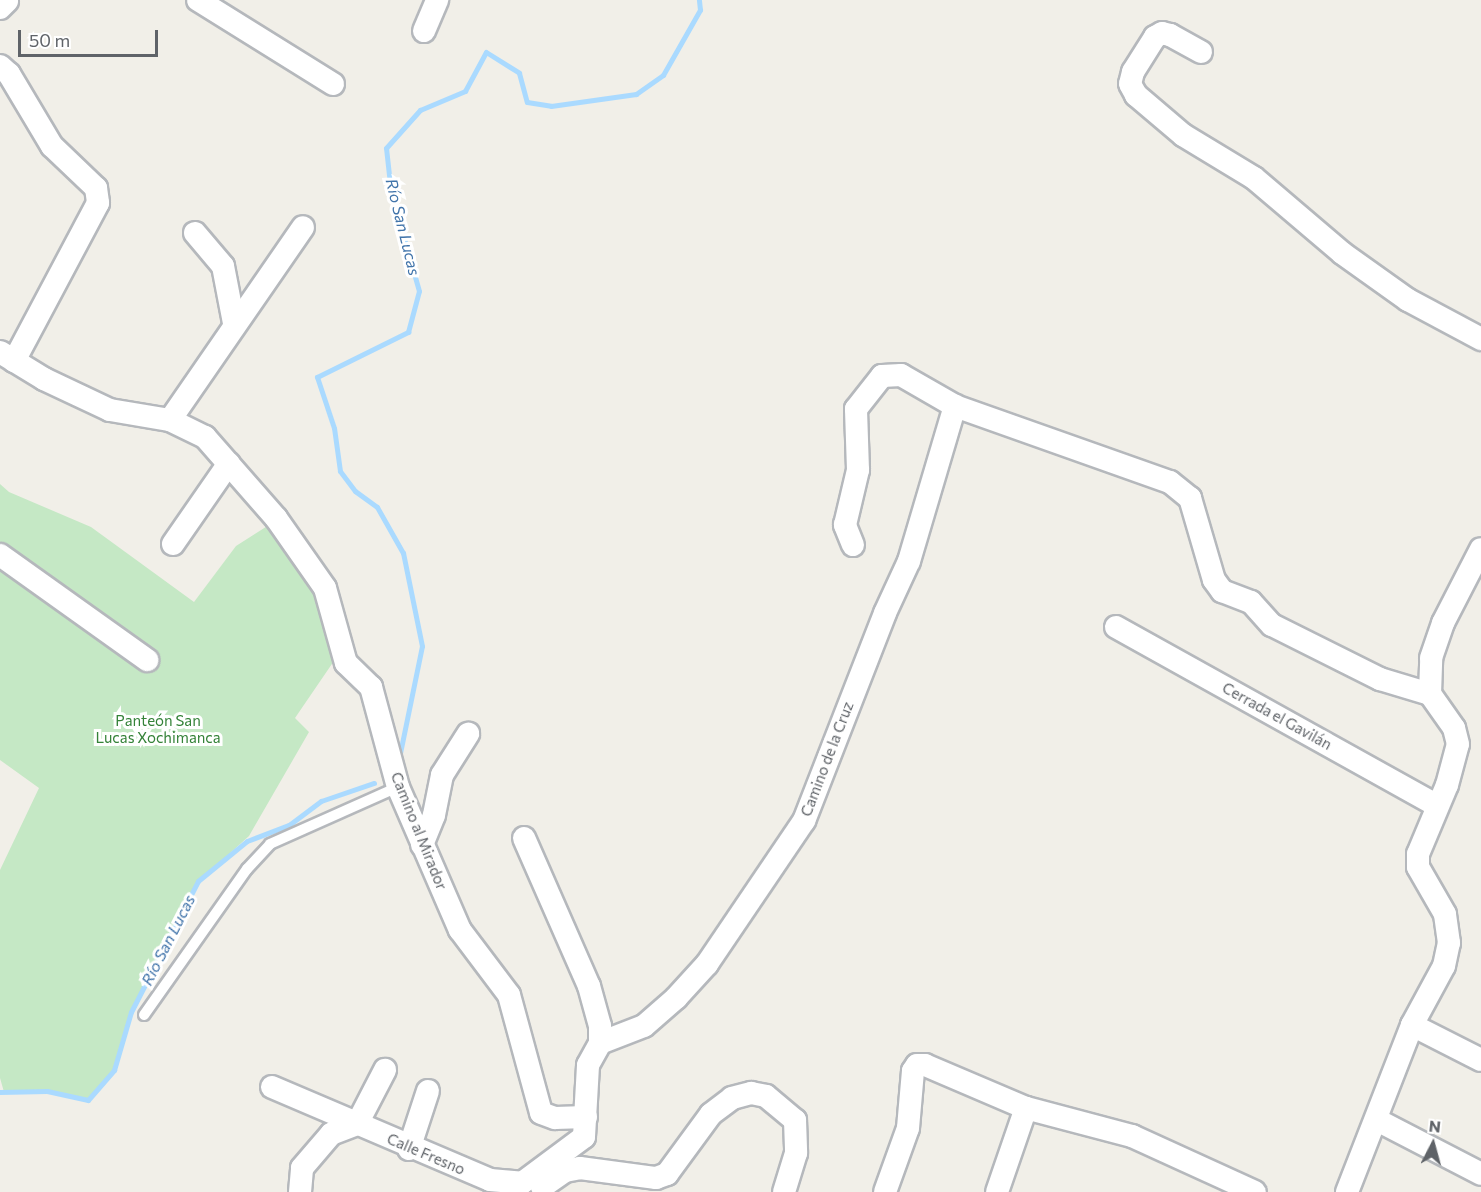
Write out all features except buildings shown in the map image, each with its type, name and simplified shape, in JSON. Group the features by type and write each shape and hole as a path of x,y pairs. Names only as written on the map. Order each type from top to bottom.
{"street":[{"path":"198,0 333,84"},
{"path":"424,31 437,0"},
{"path":"1201,52 1162,33 1155,37 1133,72 1130,84 1136,95 1183,135 1254,178 1342,253 1398,293 1481,339"},
{"path":"3,74 52,146 96,188 95,213 7,357"},
{"path":"170,420 234,323 303,227"},
{"path":"195,233 223,266 234,323"},
{"name":"Camino al Mirador","path":"7,357 110,410 170,420 205,437 276,518 326,588 346,663 371,687 398,787 422,846 460,930 508,995 541,1113 555,1118 586,1117"},
{"path":"853,545 845,525 858,470 856,409 882,376 891,373 901,375 955,406 1170,482 1190,498 1214,580 1222,591 1251,602 1272,625 1380,679 1430,694"},
{"name":"Camino de la Cruz","path":"600,1043 644,1026 676,998 707,964 804,821 824,764 909,561 955,406"},
{"path":"173,544 229,463"},
{"path":"1349,1191 1412,1025 1438,980 1449,944 1445,914 1418,867 1418,854 1455,762 1458,744 1454,728 1430,694 1431,658 1443,623 1481,549"},
{"path":"0,555 147,660"},
{"name":"Cerrada el Gavilán","path":"1116,627 1438,806"},
{"path":"422,846 434,815 442,775 468,734"},
{"path":"524,838 590,986 600,1026 600,1043 588,1065 584,1137 528,1189"},
{"path":"1412,1025 1481,1060"},
{"path":"885,1192 908,1128 911,1079 917,1065 934,1068 1026,1108 1132,1136 1255,1192"},
{"path":"300,1192 302,1168 331,1134 357,1124 385,1070"},
{"name":"Calle Fresno","path":"272,1087 489,1186 528,1189"},
{"path":"409,1149 428,1091"},
{"path":"528,1189 565,1171 580,1168 656,1178 667,1174 711,1114 732,1098 751,1093 766,1096 795,1120 796,1153 784,1192"},
{"path":"997,1192 1026,1108"},
{"path":"1377,1120 1481,1174"}],"lane":[{"path":"144,1015 247,869 270,844 398,787"}],"green space":[{"name":"Panteón San Lucas Xochimanca","path":"0,484 9,492 91,527 194,602 236,546 269,525 318,591 336,658 295,718 309,732 249,836 198,882 131,1012 114,1070 88,1100 47,1091 4,1092 0,1078 0,870 39,788 0,760"}],"waterway":[{"name":"Río San Lucas","path":"399,758 422,646 403,553 377,507 355,491 340,471 334,428 317,377 408,332 419,291 391,193 386,148 420,110 465,91 486,52 519,73 527,102 551,106 636,94 663,75 700,10 699,0"},
{"name":"Río San Lucas","path":"0,1092 47,1091 88,1100 114,1070 131,1012 198,881 247,841 289,825 321,801 374,783"}]}
